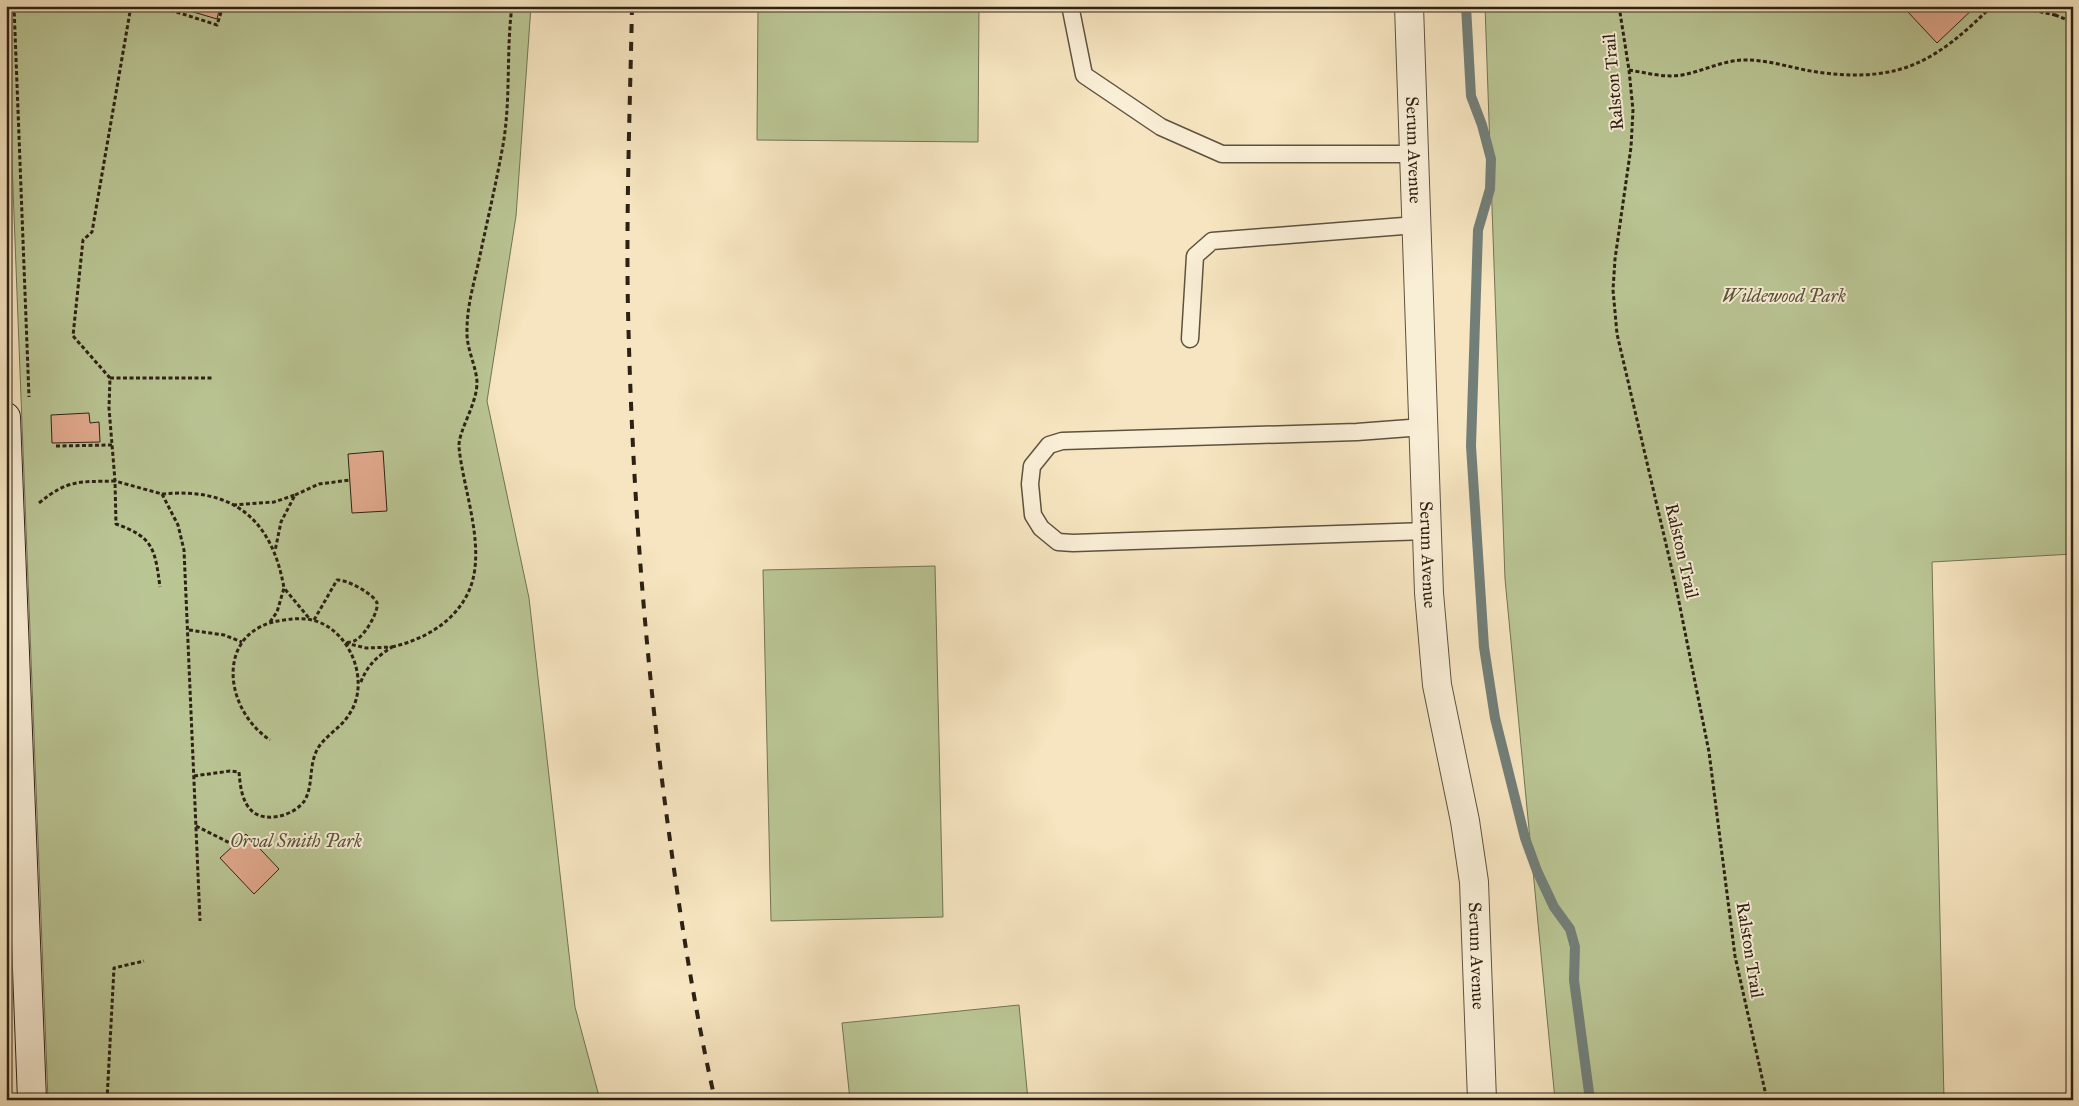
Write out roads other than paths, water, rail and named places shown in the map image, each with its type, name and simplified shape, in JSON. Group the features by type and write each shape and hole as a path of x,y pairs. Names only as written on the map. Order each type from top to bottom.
{"street":[{"name":"Serum Avenue","path":"1409,6 1429,593 1437,685 1465,821 1474,882 1482,1100"},
{"path":"6,417 32,1100"}],"lane":[{"path":"1073,6 1071,10 1084,75 1162,127 1222,154 1414,154"},
{"path":"1190,339 1195,256 1212,240 1416,225"},
{"path":"1423,427 1357,432 1062,441 1049,445 1032,466 1030,484 1033,515 1041,528 1058,542 1073,544 1427,531"}],"waterway":[{"path":"1466,6 1471,96 1482,125 1491,159 1490,189 1478,230 1471,446 1484,647 1495,718 1525,838 1537,871 1554,907 1570,929 1575,947 1574,980 1590,1100"}],"railway":[{"path":"632,6 628,310 636,507 653,703 674,866 695,1000 715,1100"}],"park label":[{"name":"Wildewood Park","path":"1784,296"},
{"name":"Orval Smith Park","path":"296,841"}]}
